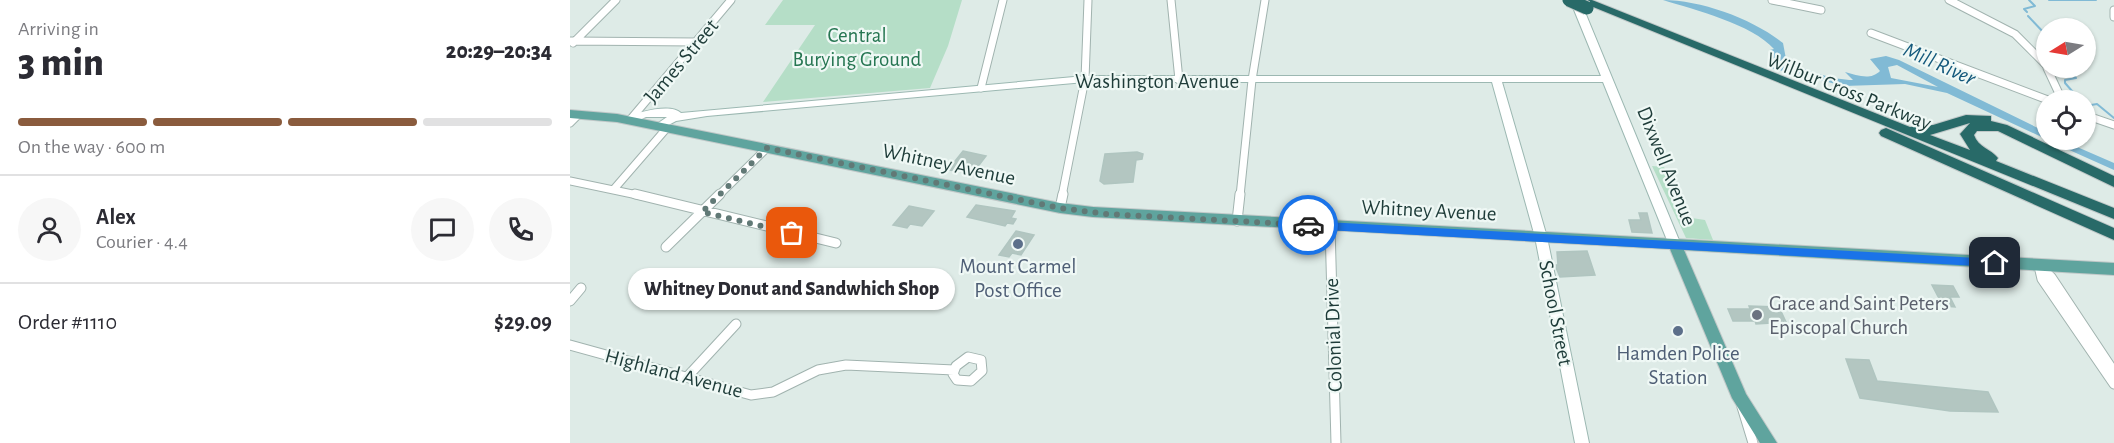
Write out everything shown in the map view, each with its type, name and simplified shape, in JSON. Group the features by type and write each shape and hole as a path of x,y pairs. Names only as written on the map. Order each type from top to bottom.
{"highway":[{"name":"Wilbur Cross Parkway","path":"1569,0 1582,2 2114,214"},
{"name":"Wilbur Cross Parkway","path":"1582,2 1865,120 2114,220"},
{"path":"1890,124 1924,131 1965,118 1995,121 2114,180"},
{"path":"1865,120 1894,137 2114,234"},
{"path":"2060,193 1980,152 1967,138 1969,130 1984,125 2002,128 2114,180"}],"main road":[{"name":"Whitney Avenue","path":"573,117 630,120 1060,208 1330,226 2039,266 2114,268"},
{"name":"Dixwell Avenue","path":"1676,245 1740,398 1769,443"}],"street":[{"path":"571,42 616,0"},
{"name":"James Street","path":"630,120 731,0"},
{"path":"981,88 1003,0"},
{"path":"1060,208 1085,79 1088,0"},
{"path":"1171,0 1179,80"},
{"path":"1237,220 1252,80 1265,0"},
{"path":"1772,0 1821,10"},
{"path":"1949,0 2020,37 2036,50"},
{"name":"Dixwell Avenue","path":"1582,2 1607,79 1676,245"},
{"path":"2114,10 2114,17"},
{"path":"1871,33 2036,95"},
{"path":"571,42 696,42"},
{"name":"Washington Avenue","path":"663,127 673,118 707,113 1085,79 1607,79"},
{"name":"School Street","path":"1496,80 1541,237 1582,443"},
{"name":"Washington Avenue","path":"630,120 645,114 707,113"},
{"path":"2096,119 2114,125"},
{"path":"614,189 663,127"},
{"path":"666,247 767,148"},
{"path":"570,181 614,189 836,243"},
{"name":"Colonial Drive","path":"1330,226 1336,443"},
{"path":"2039,266 2042,279 2062,302 2107,367 2114,384"},
{"path":"570,301 581,288"},
{"path":"688,376 736,324"},
{"name":"Highland Avenue","path":"570,345 751,395 773,392 818,370 846,365 954,370"},
{"path":"1740,398 1753,443"}],"green space":[{"name":"Central Burying Ground","path":"783,0 962,0 948,46 930,88 763,102 815,25 765,25"},
{"path":"1652,166 1664,167 1692,218 1705,220 1713,240 1686,238"}],"water":[{"path":"1663,0 1710,7 1757,26 1783,43 1786,59 1828,77 1853,80 1845,72 1872,76 1880,71 1870,59 1886,56 1899,60 2036,127 2036,134 1947,93 1905,84 1844,86 1771,68 1770,50 1774,49 1764,40 1738,25","holes":["1897,65 1938,87 1891,78 1888,67"]},
{"path":"2069,150 2084,150 2114,163 2114,170"}],"building":[{"path":"963,151 986,156 976,169 982,174 948,170"},
{"path":"1137,152 1143,154 1142,159 1136,160 1133,182 1104,184 1100,181 1105,154"},
{"path":"976,205 1015,211 1011,218 1016,219 1013,224 1007,223 1005,226 967,217"},
{"path":"909,206 934,211 922,226 910,224 907,228 893,225"},
{"path":"1639,213 1647,213 1652,233 1632,232 1629,220 1641,220"},
{"name":"Mount Carmel Post Office","path":"1016,231 1034,235 1021,255 1012,253 1009,257 999,255"},
{"path":"1587,251 1595,275 1560,277 1555,265 1558,265 1557,252"},
{"path":"1932,285 1953,286 1959,297 1950,297 1955,307 1943,306"},
{"name":"Grace and Saint Peters Episcopal Church","path":"1749,306 1779,307 1786,322 1756,324 1755,321 1733,321 1728,309 1750,309"},
{"path":"1846,359 1869,360 1877,381 1988,392 1998,412 1950,411 1860,398"}],"waterway":[{"path":"2027,12 2024,9 2035,6 2029,0"},
{"path":"2049,0 2096,0"},
{"path":"2028,16 2036,24"},
{"path":"2071,90 2065,80 2076,78"},
{"path":"2096,104 2114,118"}],"way so far":[{"path":"792,233 702,212 767,148 1060,208 1107,214 1308,225"}],"place":[{"name":"Whitney Donut and Sandwhich Shop","path":"792,233"},
{"name":"Mount Carmel Post Office","path":"1018,244"},
{"name":"Grace and Saint Peters Episcopal Church","path":"1757,315"},
{"name":"Hamden Police Station","path":"1678,331"}],"route":[{"path":"1308,225 1995,263"}],"water label":[{"name":"Mill River","path":"1940,63"}]}
